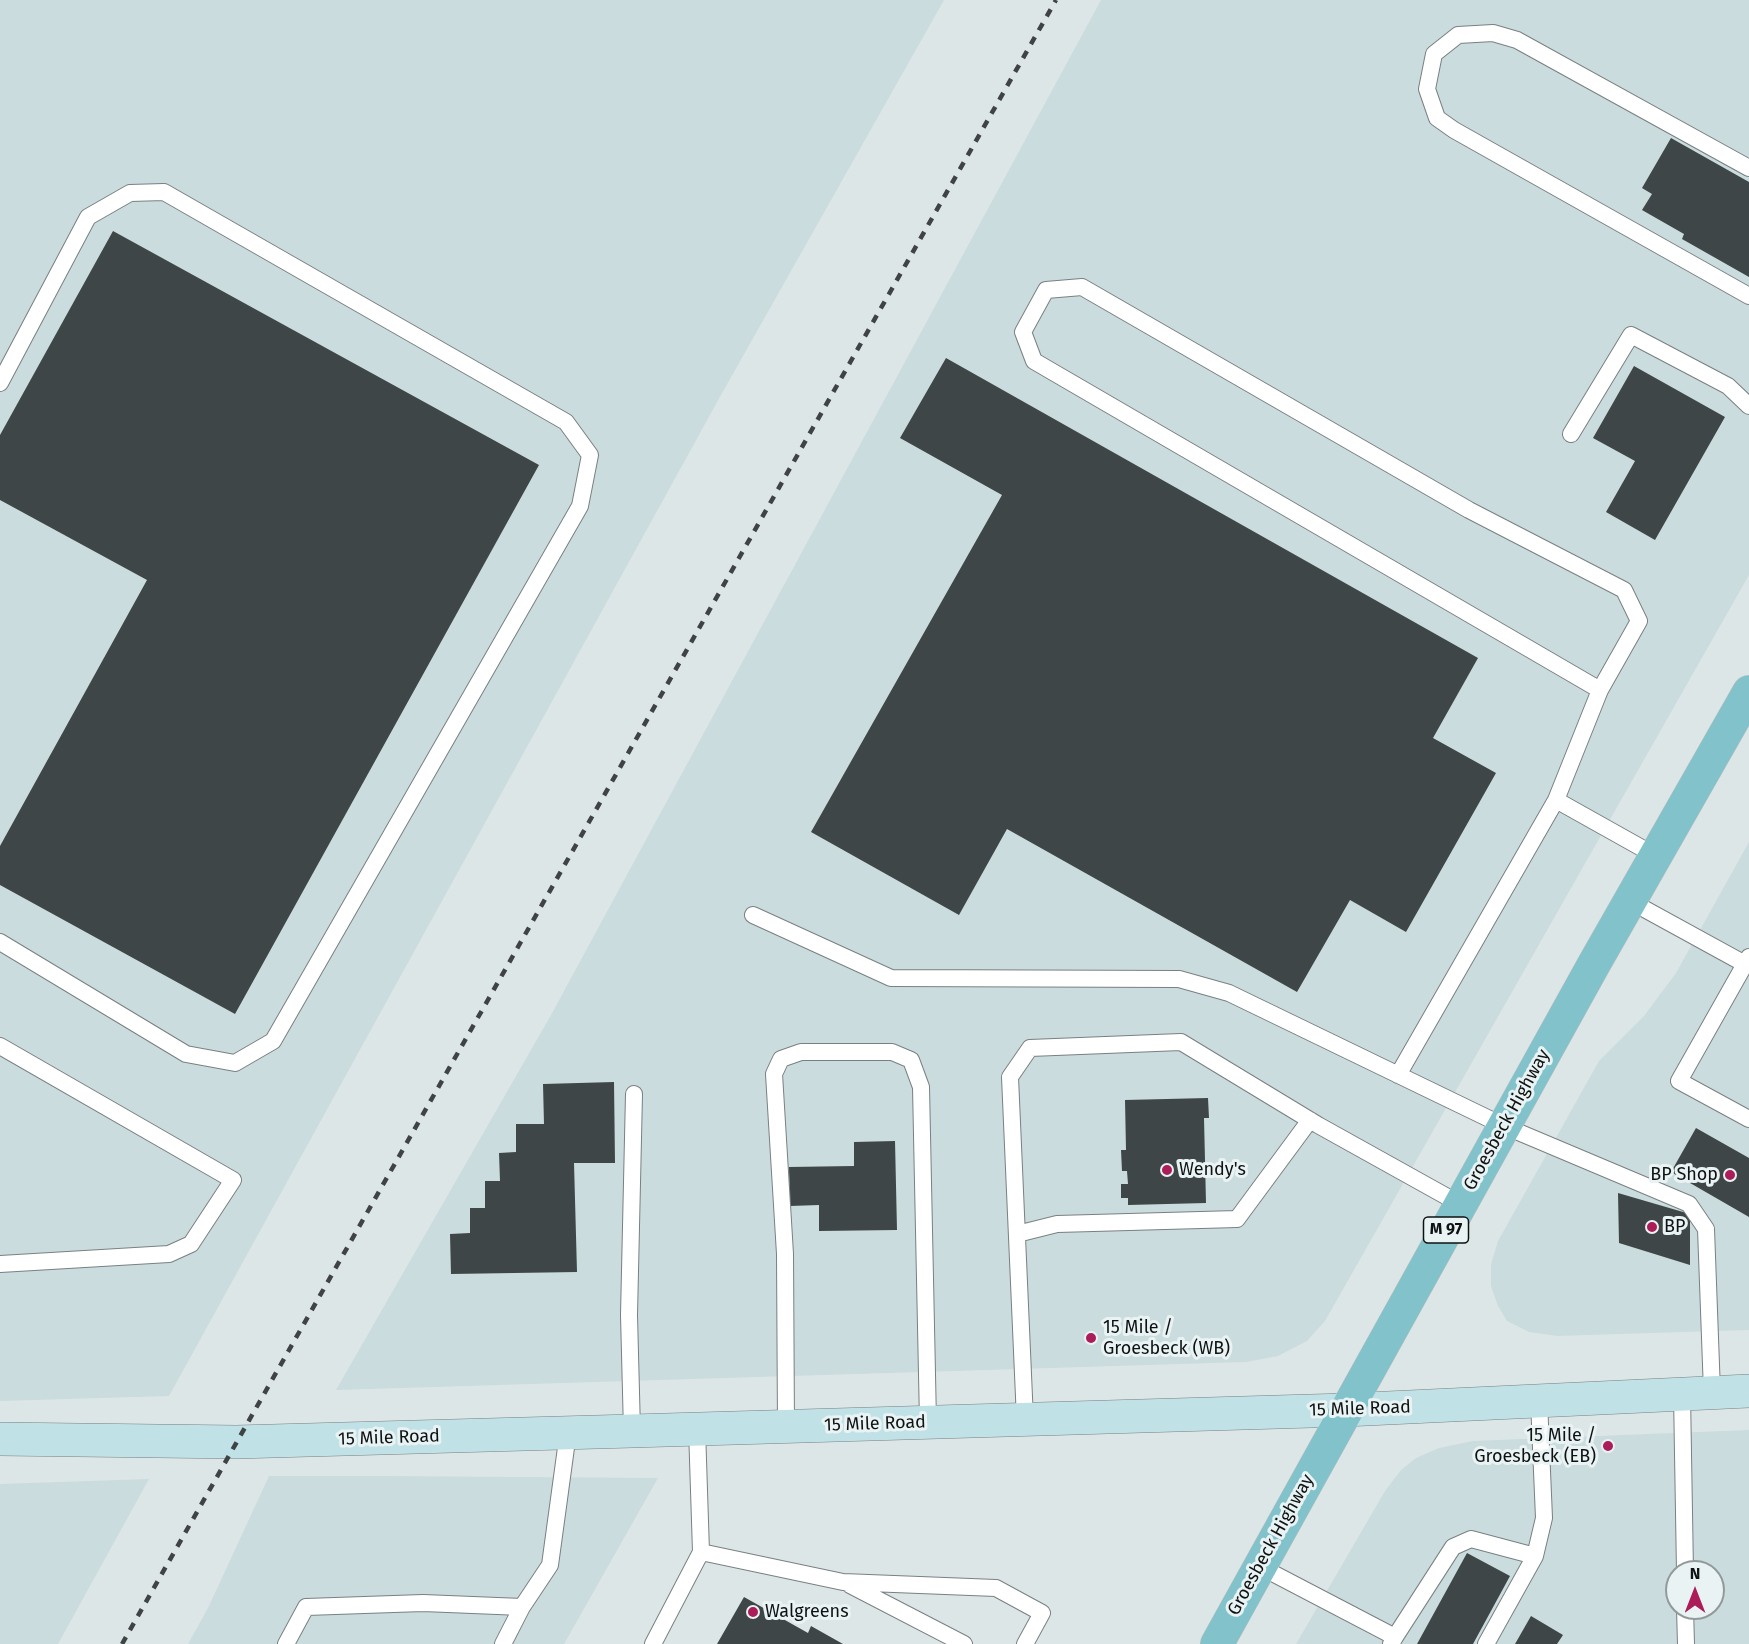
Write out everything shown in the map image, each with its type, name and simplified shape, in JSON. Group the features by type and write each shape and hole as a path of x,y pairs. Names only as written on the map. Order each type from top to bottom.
{"main road":[{"name":"Groesbeck Highway","path":"1217,1644 1460,1204 1749,692"},
{"name":"15 Mile Road","path":"0,1439 236,1442 786,1427 1345,1410 1749,1391"}],"lane":[{"path":"1749,168 1517,40 1493,33 1458,35 1434,54 1427,89 1437,118 1454,130 1749,296"},
{"path":"0,383 88,217 130,193 164,192 566,422 590,455 580,506 273,1041 235,1063 186,1054 0,942"},
{"path":"1398,1075 1556,800 1600,690 1639,621 1624,590 1470,510 1082,287 1046,290 1023,332 1034,361 1600,690"},
{"path":"1571,434 1631,334 1728,386 1749,406"},
{"path":"1556,800 1656,856"},
{"path":"1630,901 1747,961 1680,1081 1749,1119"},
{"path":"753,915 891,978 1179,979 1229,993 1504,1126 1689,1204 1706,1229 1686,1560"},
{"path":"1025,1420 1010,1077 1030,1048 1181,1042 1310,1120 1460,1204"},
{"path":"0,1047 233,1180 191,1244 169,1254 0,1264"},
{"path":"786,1427 785,1254 774,1074 781,1059 801,1052 892,1052 912,1060 921,1087 928,1422"},
{"path":"632,1431 629,1315 634,1094"},
{"path":"1017,1234 1057,1224 1237,1219 1310,1120"},
{"path":"1486,1644 1535,1556 1544,1518 1539,1401"},
{"path":"653,1644 701,1552 697,1429"},
{"path":"503,1644 522,1607 550,1565 567,1433"},
{"path":"1260,1566 1393,1640 1453,1547 1471,1539 1535,1556"},
{"path":"701,1552 843,1582 996,1588 1042,1613 1025,1644"},
{"path":"843,1582 964,1644"},
{"path":"286,1644 306,1607 423,1603 522,1607"},
{"path":"1685,1620 1686,1644"}],"shaded area":[{"path":"0,0 944,0 721,395 169,1396 0,1401"},
{"path":"1101,0 1749,0 1749,575 1325,1321 1307,1341 1278,1356 1246,1362 336,1390 551,1015"},
{"path":"1749,842 1749,1330 1557,1336 1529,1332 1507,1321 1498,1306 1491,1286 1491,1264 1498,1241 1599,1061 1644,1016 1676,973"},
{"path":"1749,1430 1749,1644 1296,1644 1385,1491 1401,1470 1416,1458 1439,1448 1473,1441"},
{"path":"269,1476 658,1478 564,1644 188,1644 208,1608"},
{"path":"149,1479 58,1644 0,1644 0,1484"}],"building":[{"path":"1671,138 1749,182 1749,277 1682,239 1684,234 1642,210 1652,194 1642,188"},
{"path":"113,231 539,465 235,1014 0,885 0,846 147,580 0,500 0,435"},
{"path":"946,358 1478,658 1433,738 1496,773 1406,932 1350,900 1297,992 1007,829 959,915 811,832 1002,495 900,438"},
{"path":"1634,366 1725,417 1655,540 1606,512 1635,461 1593,438"},
{"path":"614,1082 615,1163 574,1163 577,1272 451,1274 450,1234 470,1233 470,1208 485,1208 485,1181 500,1181 499,1153 516,1152 516,1124 544,1124 543,1084"},
{"path":"1208,1098 1209,1118 1204,1118 1206,1203 1128,1205 1128,1198 1121,1198 1121,1184 1128,1184 1127,1171 1122,1171 1121,1150 1126,1150 1125,1100"},
{"path":"1696,1128 1749,1158 1749,1217 1671,1172"},
{"path":"895,1141 897,1230 819,1231 819,1205 790,1206 789,1167 854,1166 854,1142"},
{"path":"1618,1193 1690,1214 1690,1265 1619,1243"},
{"path":"1467,1553 1510,1576 1473,1644 1417,1644"},
{"name":"Walgreens","path":"744,1597 808,1633 811,1626 843,1644 717,1644"},
{"path":"1531,1616 1563,1635 1557,1644 1515,1644"}],"railway":[{"path":"122,1644 1056,0"}],"place":[{"name":"Wendy's","path":"1167,1170"},
{"name":"BP Shop","path":"1730,1175"},
{"name":"BP","path":"1652,1227"},
{"name":"15 Mile / Groesbeck (WB)","path":"1091,1338"},
{"name":"15 Mile / Groesbeck (EB)","path":"1608,1446"},
{"name":"Walgreens","path":"753,1612"}]}
